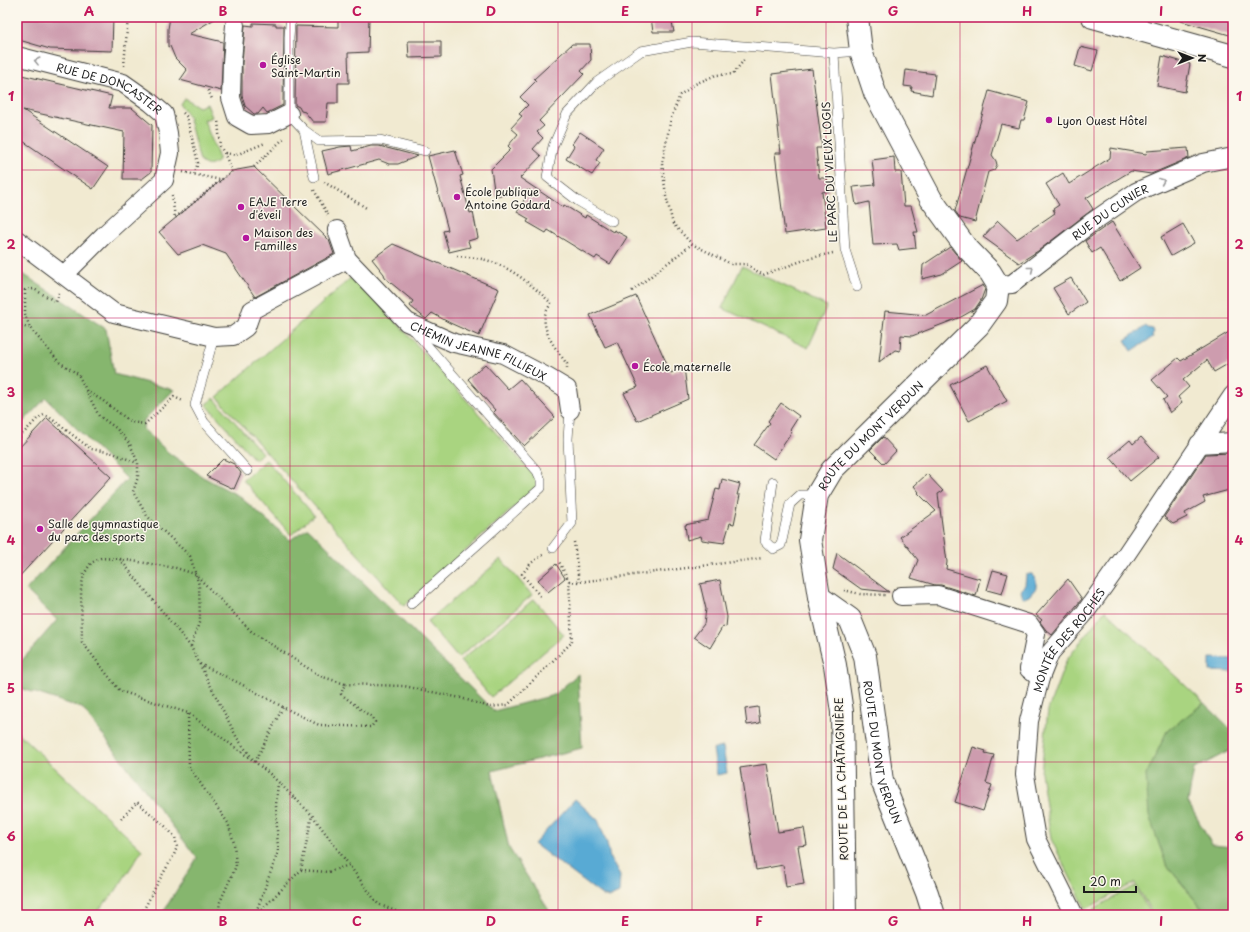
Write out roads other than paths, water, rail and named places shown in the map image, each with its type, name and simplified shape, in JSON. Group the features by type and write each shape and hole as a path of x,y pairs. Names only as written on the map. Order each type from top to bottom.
{"street":[{"path":"856,17 861,51 875,93 931,199 965,246 990,272 998,285"},
{"path":"1093,17 1233,56"},
{"path":"235,25 231,98 237,117 251,125 269,124 289,114"},
{"name":"RUE DE DONCASTER","path":"17,56 123,83 164,114 170,153 168,184 140,202 64,275"},
{"name":"RUE DU CUNIER","path":"998,285 1012,284 1091,223 1136,192 1203,163 1233,157"},
{"path":"17,240 114,313 214,337 233,336 246,328 252,310 347,259 337,230"},
{"name":"CHEMIN JEANNE FILLIEUX","path":"347,259 407,322 454,343 503,354 548,377 567,389 570,410"},
{"name":"ROUTE DU MONT VERDUN","path":"934,915 927,893 882,781 865,656 850,619 820,597 810,540 818,495 832,470 978,326 996,301 998,285"},
{"name":"MONTÉE DES ROCHES","path":"1074,915 1036,839 1025,775 1029,721 1040,678 1050,653 1084,614 1123,559 1233,395"},
{"path":"1199,444 1233,442"},
{"path":"901,596 938,595 1029,624 1036,634 1029,669 1040,678"},
{"name":"ROUTE DE LA CHÂTAIGNIÈRE","path":"820,597 835,665 842,712 845,915"}],"lane":[{"path":"294,17 290,24 289,37 289,114 304,130 319,141 380,140 425,151"},
{"path":"612,221 578,200 547,176 553,146 567,114 597,82 641,51 692,42 834,53 861,51"},
{"name":"LE PARC DU VIEUX LOGIS","path":"834,53 845,250 857,287"},
{"path":"304,130 314,177"},
{"path":"407,322 537,471 540,480 540,488 411,604"},
{"path":"214,337 195,405 204,422 248,471"},
{"path":"553,548 572,524 568,439 570,410"},
{"path":"773,482 765,540 773,549 781,545 790,504 800,495 818,495"}],"water":[{"path":"1146,326 1153,329 1153,337 1132,351 1125,340"},
{"path":"1032,574 1036,580 1036,588 1029,596 1024,598 1022,597 1020,590 1025,585 1026,575"},
{"path":"1210,658 1233,659 1233,672 1210,671"},
{"path":"723,747 727,773 717,775 713,749"},
{"path":"575,799 598,820 607,843 610,858 620,876 619,893 610,897 603,896 534,844"}],"place":[{"name":"Église Saint-Martin","path":"263,65"},
{"name":"Lyon Ouest Hôtel","path":"1049,120"},
{"name":"École publique Antoine Godard","path":"457,197"},
{"name":"EAJE Terre d'éveil","path":"241,207"},
{"name":"Maison des Familles","path":"246,238"},
{"name":"École maternelle","path":"635,366"},
{"name":"Salle de gymnastique du parc des sports","path":"40,529"}]}
